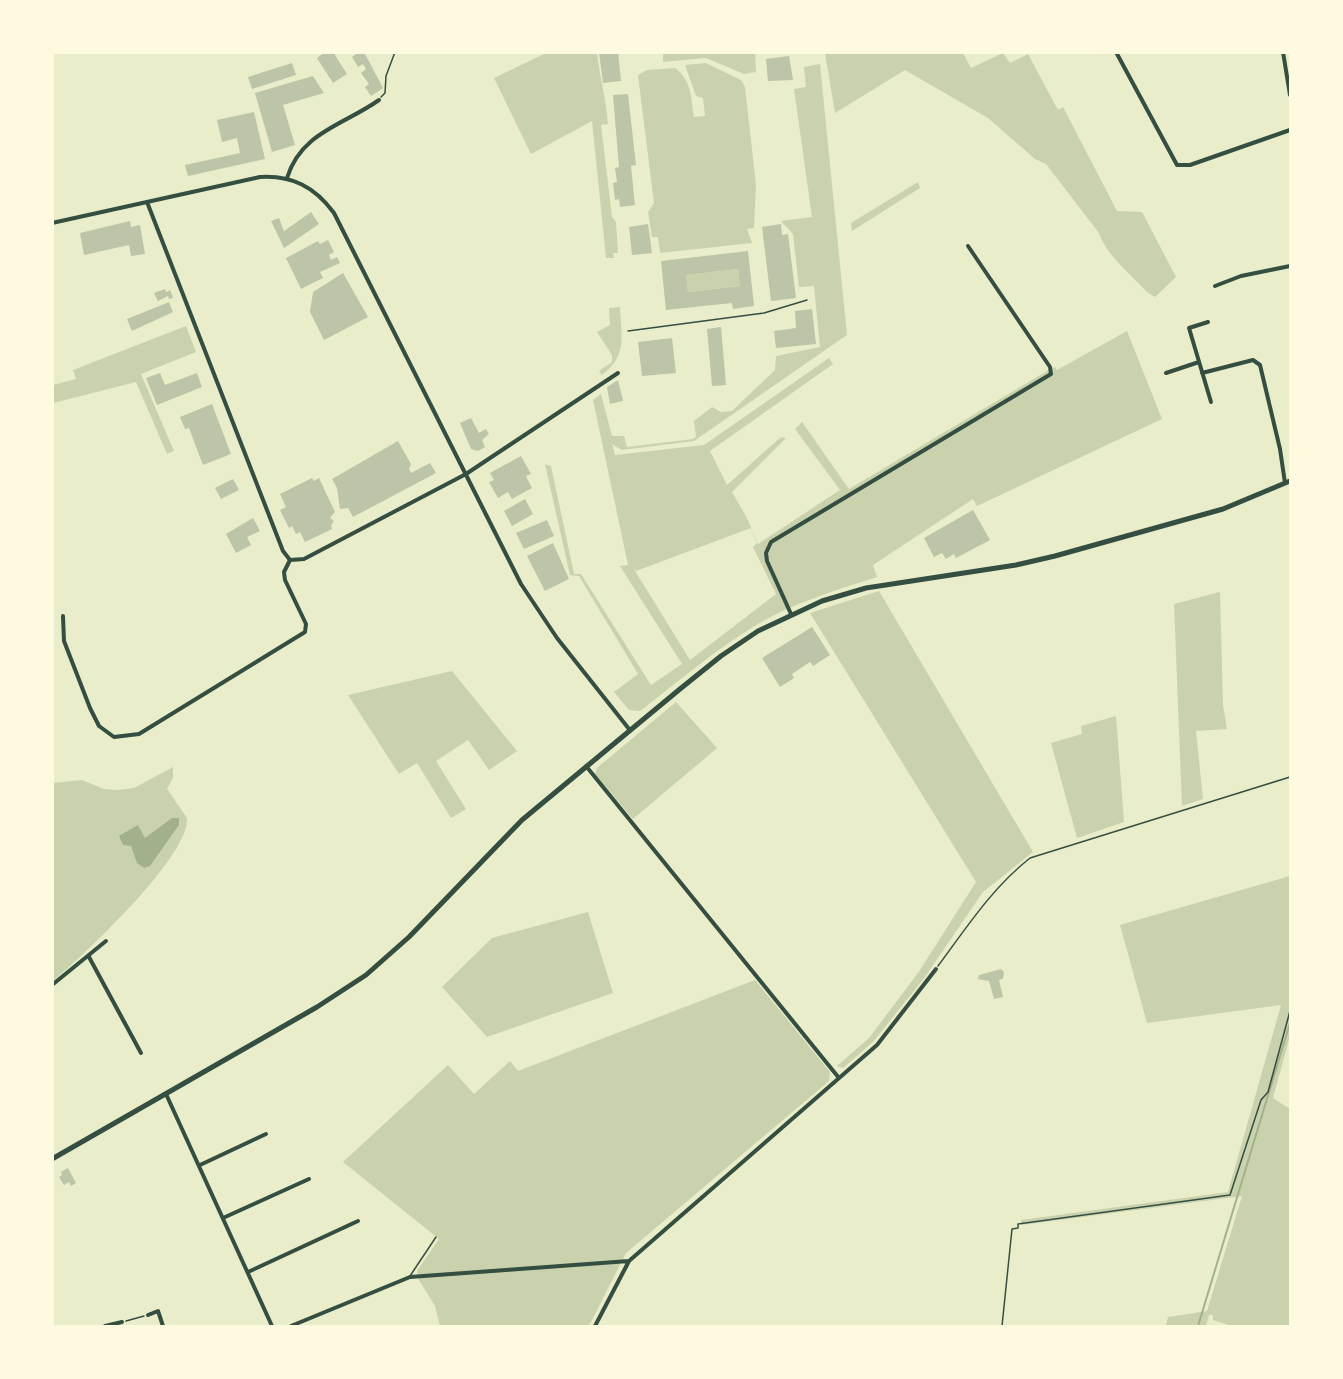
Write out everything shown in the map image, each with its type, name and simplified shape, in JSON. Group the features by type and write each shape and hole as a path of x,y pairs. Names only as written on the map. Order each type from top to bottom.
{"main road":[{"path":"55,1158 323,1004 366,975 409,937 512,829 629,729 730,649 792,614 842,595 887,583 1004,567 1062,555 1223,509 1288,483"}],"street":[{"path":"1116,52 1177,165 1190,165 1290,130"},
{"path":"1283,52 1290,95"},
{"path":"287,178 292,163 303,147 335,124 379,100"},
{"path":"52,223 260,177 287,178 313,190 334,213 529,598 629,729"},
{"path":"147,202 280,543 290,560"},
{"path":"792,614 767,561 766,553 771,542 1051,374 1050,368 968,246"},
{"path":"1215,286 1241,276 1290,266"},
{"path":"1208,322 1189,328 1211,402"},
{"path":"1202,373 1245,360 1253,360 1260,365 1288,483"},
{"path":"1166,373 1198,362"},
{"path":"290,560 304,559 466,474 618,373"},
{"path":"63,616 64,641 95,720 108,734 129,737 167,720 305,632 306,624 285,580 284,572 290,560"},
{"path":"586,766 839,1078"},
{"path":"52,985 89,957 106,940"},
{"path":"89,957 141,1053"},
{"path":"595,1326 629,1261 877,1045 936,969"},
{"path":"166,1094 272,1326"},
{"path":"200,1165 266,1134"},
{"path":"52,1149 55,1158"},
{"path":"223,1218 309,1179"},
{"path":"248,1272 358,1221"},
{"path":"291,1326 410,1277 629,1261"},
{"path":"148,1315 158,1311 164,1326"},
{"path":"105,1326 122,1323"}],"lane":[{"path":"628,331 764,313 807,300"},
{"path":"410,1277 436,1237"}],"path":[{"path":"379,100 385,93 386,76 395,52"},
{"path":"936,969 988,897 1007,876 1030,858 1290,777"},
{"path":"1002,1326 1012,1228 1018,1228 1018,1224 1024,1221 1051,1220 1230,1195 1261,1100 1268,1092 1290,1011"},
{"path":"122,1323 148,1315"}],"shaded area":[{"path":"546,53 597,53 608,124 601,125 612,217 616,222 618,253 613,253 614,258 606,258 592,121 531,154 494,78"},
{"path":"663,53 755,53 756,72 744,74 706,58 663,62"},
{"path":"825,53 963,53 971,68 1003,53 1010,63 1028,54 1058,110 1063,107 1117,211 1142,212 1176,277 1155,297 1148,293 1113,256 1099,233 1046,164 1035,159 988,118 905,70 835,113"},
{"path":"706,63 741,80 745,87 756,185 754,228 747,229 752,243 660,253 658,237 652,237 648,212 654,203 638,75 647,70 675,68 688,84 694,117 705,116 703,98 696,96 685,65"},
{"path":"820,64 847,335 694,441 622,450 612,444 615,455 704,445 829,358 833,364 710,451 727,485 781,437 786,438 732,492 747,518 758,544 840,490 795,429 802,422 849,489 1047,371 1055,367 1057,370 1127,331 1162,419 977,506 973,499 873,565 877,577 816,597 772,616 727,644 640,711 629,710 614,692 638,674 579,576 570,575 545,464 551,466 574,574 581,574 651,685 682,664 620,566 628,565 593,400 601,394 612,436 624,436 627,447 693,439 696,437 694,421 712,407 721,412 732,411 775,370 776,356 820,347 814,286 799,287 793,234 781,221 812,217 794,89 806,87 804,67","holes":["751,528 757,543 753,547 776,594 690,660 632,566 636,571"]},
{"path":"918,182 920,188 852,231 851,223"},
{"path":"738,269 740,286 688,292 686,275"},
{"path":"620,307 622,336 619,353 610,368 602,375 599,371 612,362 612,355 597,332 610,325 609,308"},
{"path":"186,326 196,352 141,374 174,451 167,454 136,382 53,403 53,385 76,379 73,370"},
{"path":"879,591 1033,852 983,892 925,977 873,1042 843,1068 837,1066 869,1038 918,973 976,882 810,613"},
{"path":"1220,592 1223,705 1227,729 1196,731 1203,799 1182,806 1174,604"},
{"path":"452,671 517,751 489,770 468,740 436,761 466,809 451,818 417,763 399,774 348,695"},
{"path":"676,702 717,748 633,819 595,774 597,768"},
{"path":"1116,716 1124,822 1077,838 1051,743 1082,734 1081,726"},
{"path":"173,767 173,778 167,789 187,818 183,835 172,856 132,904 53,981 53,783 82,780 104,789 134,788"},
{"path":"172,818 179,818 179,825 150,866 144,868 137,863 131,846 123,845 119,836 138,825 145,838"},
{"path":"1290,876 1290,1036 1273,1098 1290,1109 1290,1326 1232,1326 1213,1320 1213,1315 1209,1315 1206,1326 1166,1326 1168,1317 1207,1311 1242,1196 1022,1225 1021,1220 1228,1192 1281,1005 1147,1023 1120,925"},
{"path":"588,912 613,993 487,1037 442,987 492,938"},
{"path":"755,980 830,1072 829,1081 626,1253 589,1326 440,1326 435,1306 419,1280 417,1271 439,1239 343,1162 448,1065 474,1094 510,1061 518,1071"}],"building":[{"path":"325,52 333,52 347,74 333,83 317,58"},
{"path":"358,52 364,52 383,88 371,96 365,87 369,84 361,73 366,69 363,64 358,67 352,57"},
{"path":"599,52 618,52 621,81 603,83"},
{"path":"789,56 793,80 768,81 766,59"},
{"path":"292,63 296,75 252,89 248,77"},
{"path":"313,76 324,93 283,105 295,145 272,152 255,93"},
{"path":"628,94 636,165 631,166 635,205 620,207 619,199 615,200 613,183 617,182 615,168 619,167 613,95"},
{"path":"254,112 265,159 188,176 185,165 240,153 237,138 222,142 217,120"},
{"path":"311,212 319,224 284,248 271,221 279,218 284,231"},
{"path":"130,221 131,227 140,225 145,254 131,256 129,245 84,255 80,233"},
{"path":"648,224 652,253 632,255 629,227"},
{"path":"781,224 782,235 788,234 796,298 771,301 762,227"},
{"path":"328,240 334,252 329,255 331,260 337,257 340,263 320,272 323,278 301,289 286,258 318,241 320,244"},
{"path":"748,251 754,306 733,309 732,303 666,310 661,261","holes":["738,269 740,286 688,292 686,275"]},
{"path":"343,273 368,317 324,340 310,312 313,292"},
{"path":"165,289 166,292 170,290 173,298 169,299 168,296 158,301 154,293"},
{"path":"169,302 173,312 132,331 127,319"},
{"path":"812,309 816,344 776,348 774,331 796,328 795,311"},
{"path":"721,327 726,385 712,386 707,329"},
{"path":"672,338 676,373 642,376 638,342"},
{"path":"160,373 165,385 197,373 202,387 157,405 146,378"},
{"path":"618,380 623,401 610,404 607,387"},
{"path":"212,404 231,454 203,465 189,428 185,429 180,417"},
{"path":"471,418 479,433 486,429 489,434 482,440 485,447 478,451 471,449 460,423"},
{"path":"398,441 411,464 409,469 411,473 430,463 436,473 353,517 348,508 340,509 337,488 332,479"},
{"path":"521,456 531,474 526,476 532,488 512,499 508,492 498,498 489,482 494,480 490,473"},
{"path":"312,478 314,481 319,478 335,512 330,518 334,521 331,525 332,529 305,542 300,532 296,534 292,526 289,528 280,510 286,507 280,494"},
{"path":"233,479 239,490 221,499 215,488"},
{"path":"525,499 533,514 512,526 504,511"},
{"path":"973,510 990,540 956,558 954,554 946,559 942,553 934,557 924,538"},
{"path":"253,518 260,531 247,537 251,545 236,553 226,534"},
{"path":"547,520 554,536 524,549 516,533"},
{"path":"553,543 569,579 545,591 527,556"},
{"path":"812,627 830,655 813,666 810,662 792,674 794,678 780,687 762,658"},
{"path":"1001,969 1004,972 1003,979 999,980 1003,997 994,999 989,981 978,979 979,975"},
{"path":"68,1168 76,1183 71,1186 69,1182 64,1185 59,1177 62,1175 61,1172"}],"waterway":[{"path":"1198,1326 1290,1023"}]}
